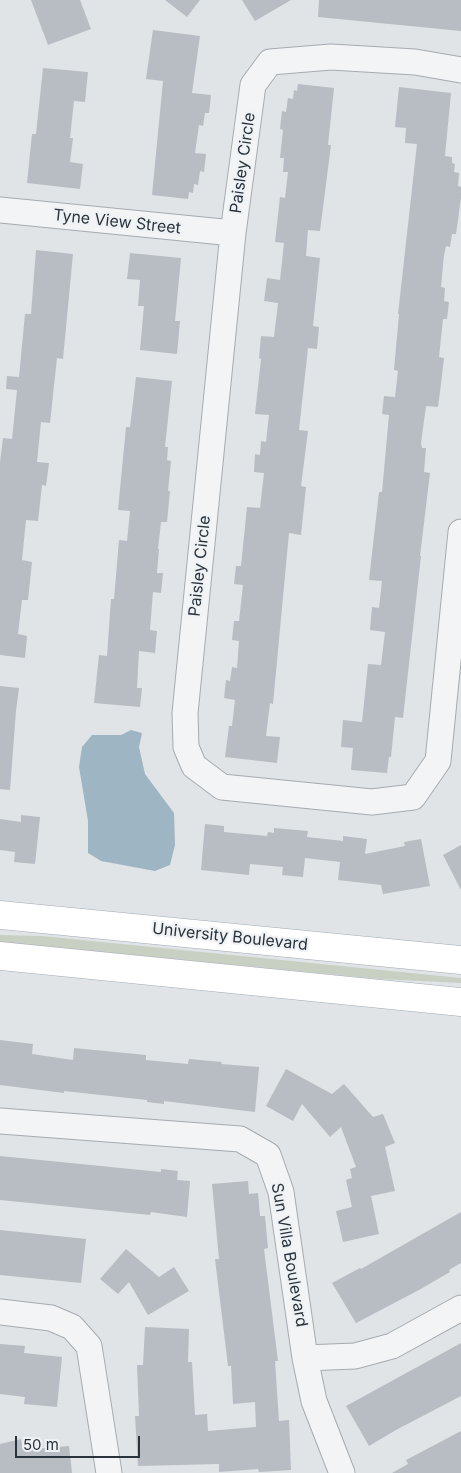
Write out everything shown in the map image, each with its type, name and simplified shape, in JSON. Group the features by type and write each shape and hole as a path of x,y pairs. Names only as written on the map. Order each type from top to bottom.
{"main road":[{"name":"University Boulevard","path":"0,914 461,960"},
{"path":"0,956 461,1000"}],"street":[{"name":"Paisley Circle","path":"461,70 415,62 331,57 270,62 253,85 233,233 185,713 186,748 194,766 222,787 372,802 413,797 438,761 461,532"},
{"name":"Tyne View Street","path":"0,210 233,233"},
{"name":"Sun Villa Boulevard","path":"0,1120 240,1140 268,1155 281,1192 314,1401 342,1473"},
{"path":"306,1358 355,1356 392,1346 461,1308"},
{"path":"0,1312 51,1318 72,1327 90,1346 109,1473"}],"green space":[{"path":"0,935 42,936 461,978 461,983 379,979 0,942"}],"water":[{"path":"131,730 142,733 139,747 145,774 174,813 175,845 170,865 155,871 101,861 88,853 88,821 79,767 82,747 92,735 121,735"}],"building":[{"path":"31,0 80,0 91,29 48,45"},
{"path":"165,0 200,0 187,17"},
{"path":"242,0 291,0 255,21"},
{"path":"319,0 461,0 461,31 318,17"},
{"path":"153,30 200,36 192,93 211,95 209,113 205,113 203,126 199,125 195,153 206,154 204,172 200,171 198,185 194,184 193,193 189,192 188,199 152,195 163,81 146,79"},
{"path":"43,68 88,72 85,102 74,101 70,138 73,138 70,162 83,164 80,189 27,183 32,134 36,134"},
{"path":"298,84 334,88 328,145 331,145 320,231 308,230 306,256 320,258 313,326 319,327 317,349 308,348 299,430 308,431 301,486 306,487 301,535 289,533 273,704 270,703 266,736 280,737 277,763 225,757 229,726 232,726 235,700 224,698 226,680 230,681 232,667 237,668 239,641 232,640 234,621 239,621 243,585 234,584 236,566 241,566 247,507 260,508 264,473 254,472 255,454 260,455 261,441 266,442 269,415 255,414 261,359 259,358 261,336 274,337 278,303 264,301 267,278 280,280 284,243 275,242 280,197 285,198 288,172 283,172 284,158 280,158 283,130 280,129 282,111 286,112 288,98 293,99 294,90 297,91"},
{"path":"399,87 451,93 445,156 452,157 452,163 455,164 454,172 459,173 458,186 461,187 461,198 456,234 452,234 450,247 446,246 444,255 441,287 445,288 444,301 449,302 447,319 443,319 439,357 444,358 438,407 426,406 421,443 422,448 426,448 424,472 430,473 403,718 395,717 391,757 389,757 387,773 351,770 353,748 341,747 343,720 362,722 368,664 381,665 385,632 370,630 372,607 379,608 382,581 369,580 379,492 382,492 389,415 382,414 384,396 395,397 398,371 394,370 398,314 417,144 405,143 406,128 395,127"},
{"path":"36,250 73,254 63,359 57,358 50,423 41,422 37,462 49,463 46,486 42,485 38,521 26,520 22,560 32,562 28,600 22,600 18,634 27,636 25,658 0,655 0,462 3,438 12,439 17,390 6,389 7,376 19,377 25,314 31,314"},
{"path":"130,253 181,258 175,321 180,321 177,354 140,350 144,306 138,306 140,280 127,279"},
{"path":"136,377 172,381 165,447 168,447 167,460 171,461 168,491 170,491 167,522 161,522 158,549 157,573 163,573 161,593 153,592 150,630 157,631 155,653 139,651 137,688 142,688 140,707 94,703 99,655 107,656 111,599 114,599 119,540 127,541 130,511 118,510 126,427 130,427"},
{"path":"0,686 19,688 10,790 0,789"},
{"path":"21,815 40,817 35,864 14,862 15,852 0,850 0,819 21,822"},
{"path":"205,824 224,826 224,832 267,836 268,832 274,833 274,828 308,831 307,837 343,841 343,836 367,839 365,854 405,846 404,842 421,839 430,886 383,894 381,885 338,880 340,862 305,858 303,877 282,875 283,867 250,864 249,875 201,870"},
{"path":"461,845 461,890 443,855"},
{"path":"0,1040 33,1044 32,1054 73,1060 74,1048 146,1055 146,1060 188,1064 189,1059 259,1067 255,1112 164,1101 164,1104 147,1102 147,1100 0,1085"},
{"path":"286,1069 332,1094 344,1084 373,1117 383,1114 395,1143 385,1147 395,1191 371,1196 379,1234 343,1242 336,1211 352,1207 346,1180 352,1178 350,1169 356,1167 341,1127 330,1137 302,1104 293,1121 266,1106"},
{"path":"0,1156 161,1172 161,1169 178,1171 177,1180 190,1181 187,1217 151,1212 150,1215 0,1200"},
{"path":"248,1181 249,1194 258,1193 260,1216 265,1216 268,1248 264,1249 278,1361 275,1361 279,1421 289,1420 291,1470 259,1472 258,1469 219,1472 219,1464 138,1466 135,1416 139,1416 137,1365 143,1365 145,1327 189,1329 188,1362 192,1362 195,1415 207,1414 208,1431 256,1427 255,1402 233,1404 231,1366 228,1366 215,1259 219,1259 212,1184"},
{"path":"461,1212 461,1263 449,1270 450,1272 419,1290 356,1323 332,1283 361,1269"},
{"path":"0,1230 86,1239 81,1283 0,1275"},
{"path":"126,1249 159,1277 174,1267 189,1291 148,1315 129,1282 118,1294 100,1279"},
{"path":"461,1343 461,1396 369,1446 346,1406"},
{"path":"0,1344 25,1346 24,1353 62,1357 57,1407 24,1404 25,1397 0,1394"},
{"path":"461,1431 461,1473 392,1473 408,1464 406,1460"},
{"path":"21,1439 23,1450 69,1446 72,1473 0,1473 0,1444"}]}
